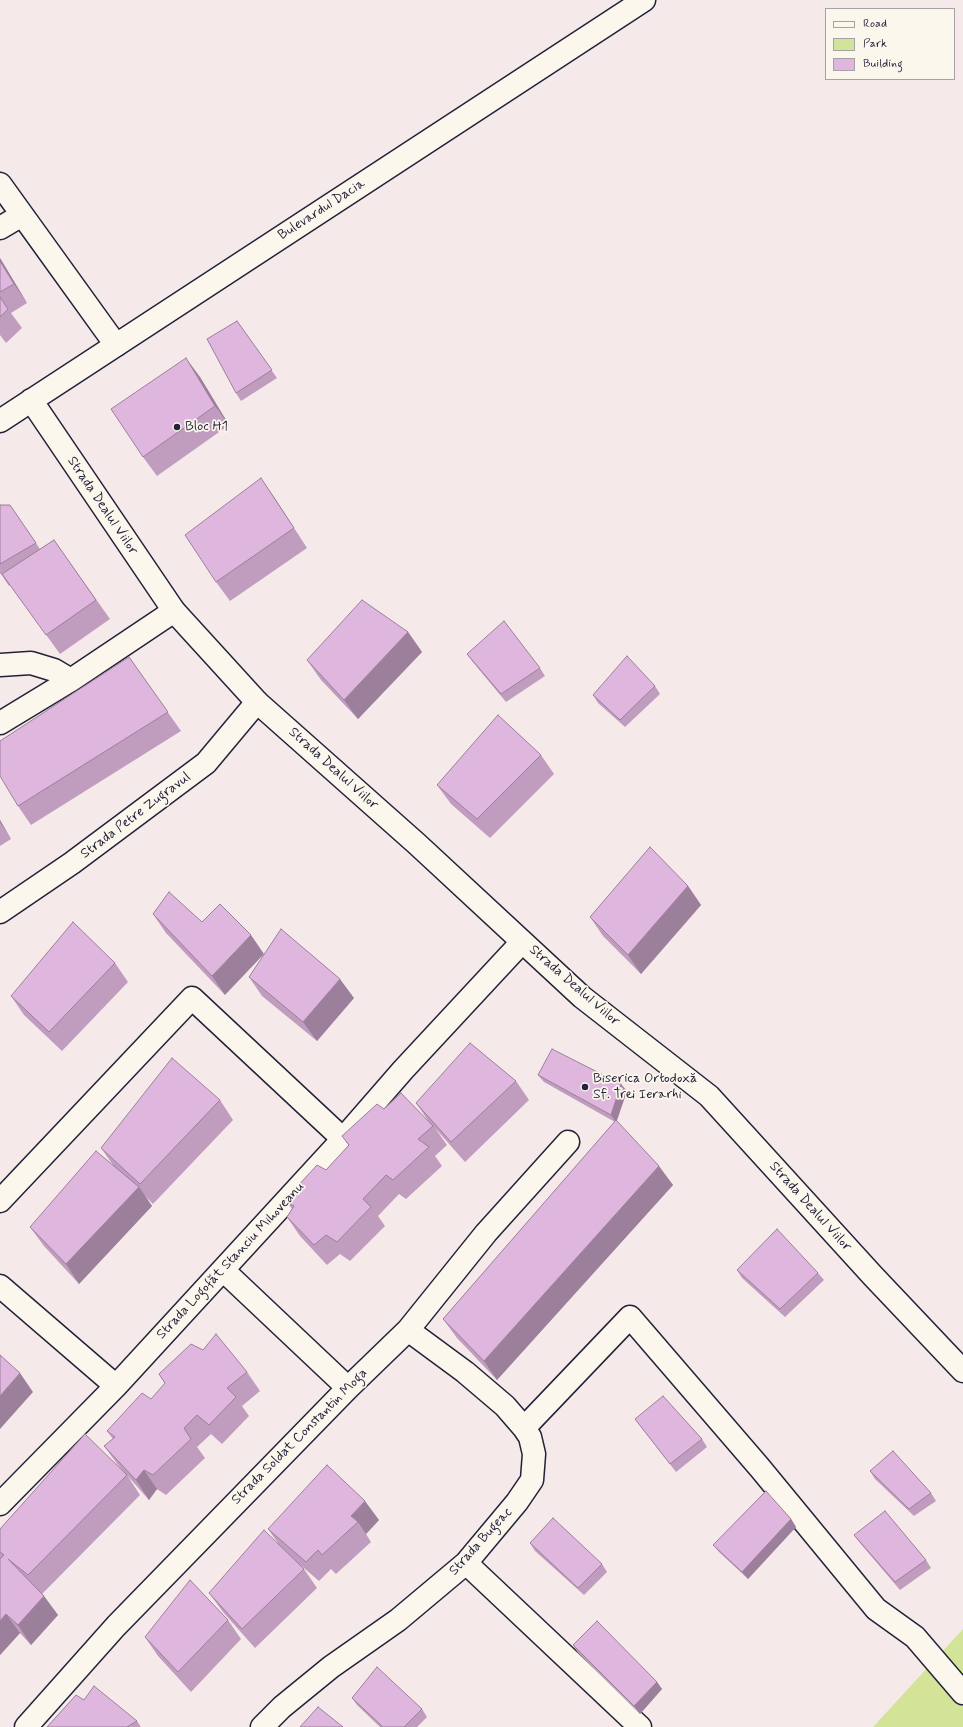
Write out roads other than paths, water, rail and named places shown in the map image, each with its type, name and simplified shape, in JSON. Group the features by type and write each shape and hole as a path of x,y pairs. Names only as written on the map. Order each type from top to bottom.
{"street":[{"name":"Bulevardul Dacia","path":"0,421 644,0"},
{"path":"0,184 116,345"},
{"path":"0,228 22,215"},
{"name":"Strada Dealul Viilor","path":"31,400 174,611 257,702 417,844 582,997 709,1096 873,1276 963,1371"},
{"path":"0,723 71,680 174,611"},
{"path":"0,665 31,663 54,670 71,680"},
{"name":"Strada Petre Zugravul","path":"0,912 72,863 206,763 257,702"},
{"name":"Strada Logofăt Stanciu Mihoveanu","path":"0,1504 116,1386 343,1139 403,1070 522,942"},
{"path":"0,1201 192,998 343,1139"},
{"name":"Strada Soldat Constantin Moga","path":"26,1727 116,1626 348,1388 408,1330 486,1233 568,1142"},
{"path":"223,1270 348,1388"},
{"path":"0,1286 116,1386"},
{"path":"524,1428 630,1316 760,1468 876,1609 915,1637 963,1693"},
{"name":"Strada Bugeac","path":"262,1727 288,1702 331,1667 398,1620 466,1563 518,1502 532,1480 534,1454 530,1437 524,1428 505,1406 466,1372 408,1330"},
{"path":"466,1563 640,1727"}],"place":[{"name":"Bloc H1","path":"177,427"},
{"name":"Biserica Ortodoxă Sf. Trei Ierarhi","path":"585,1087"}]}
